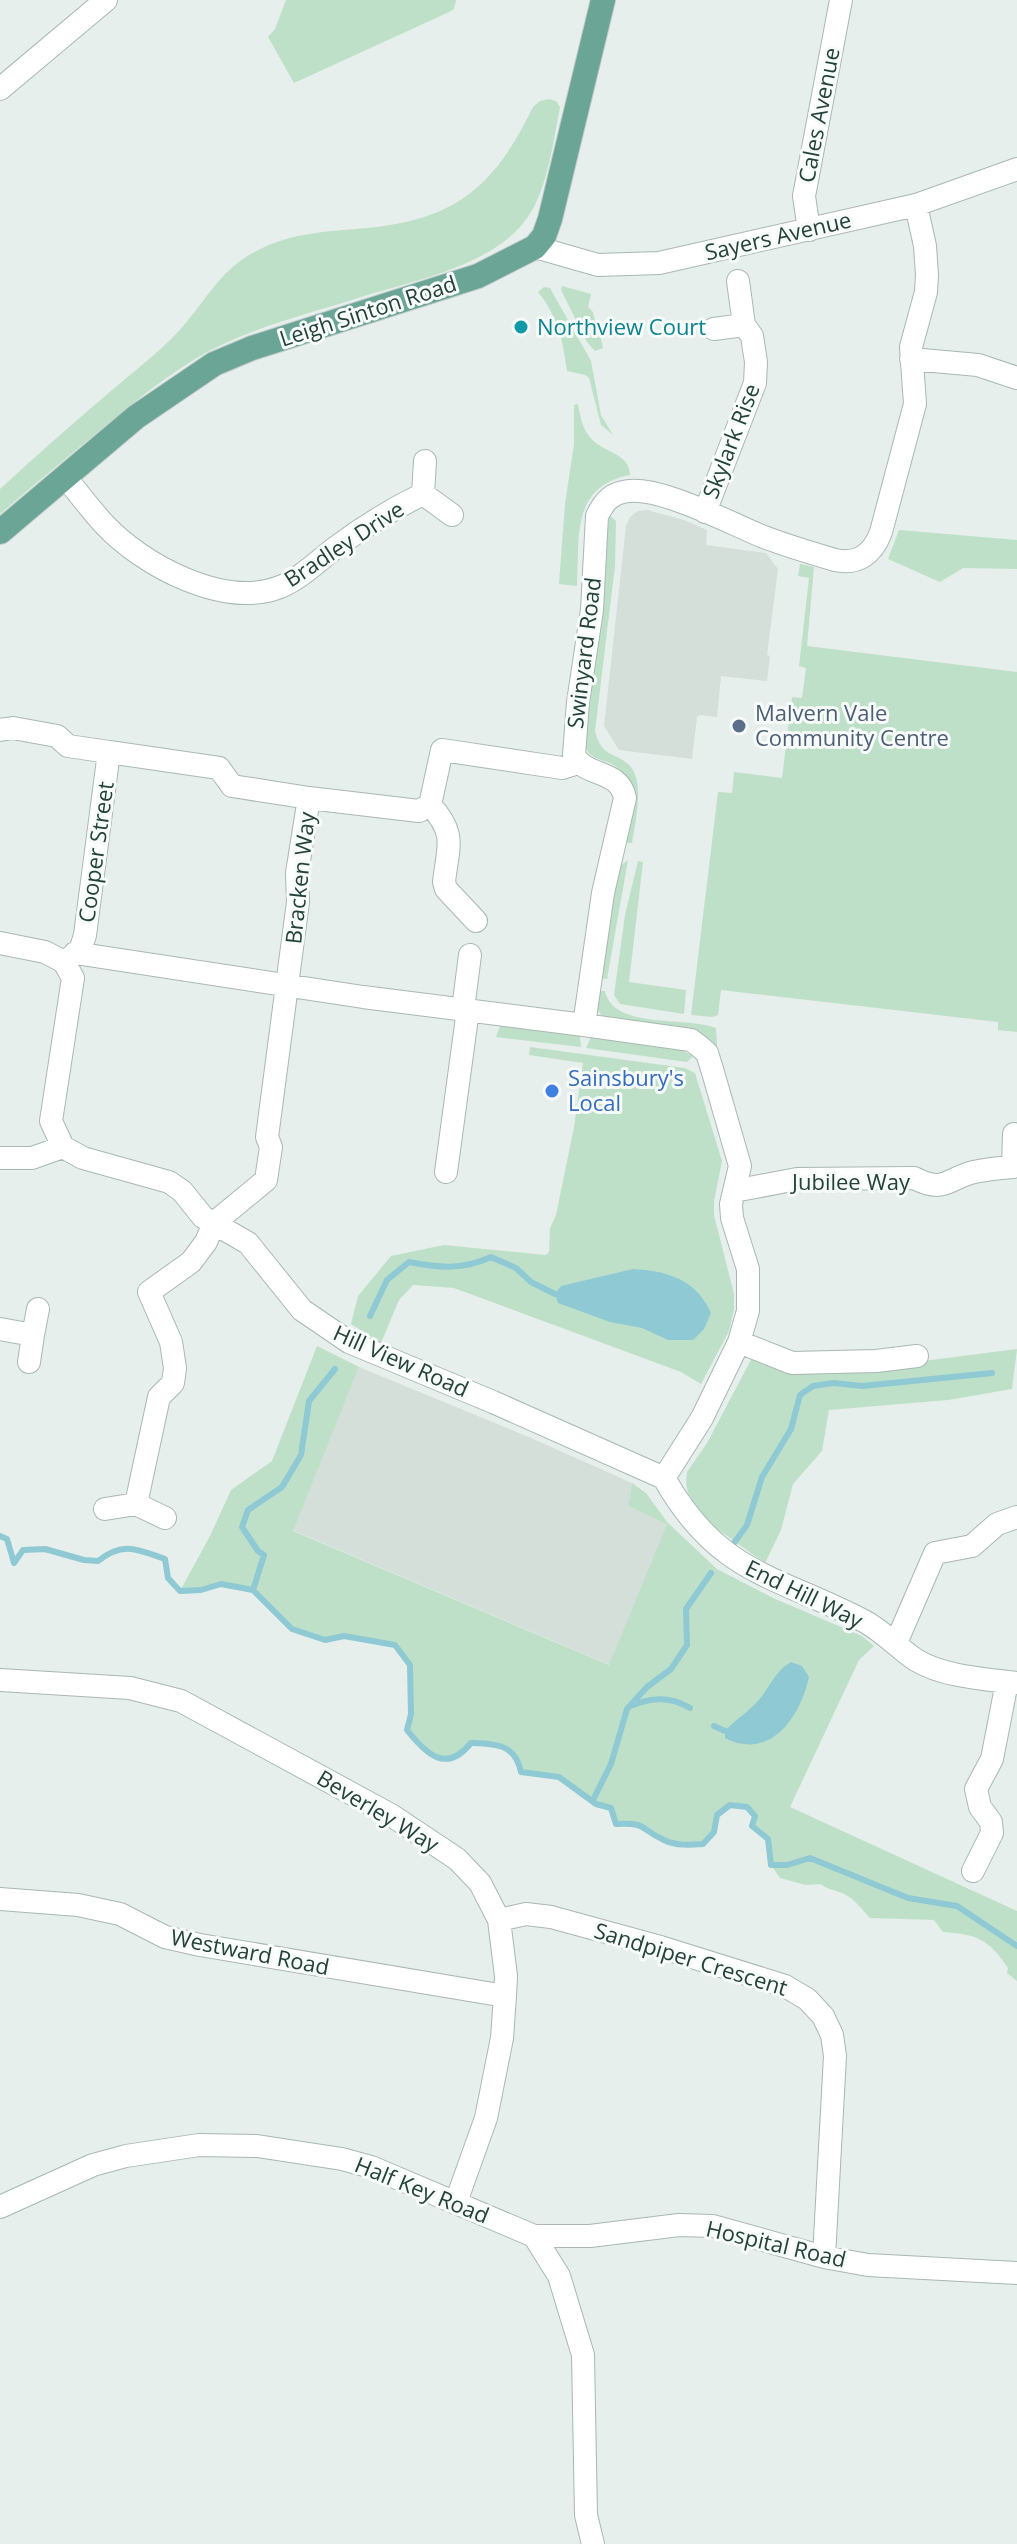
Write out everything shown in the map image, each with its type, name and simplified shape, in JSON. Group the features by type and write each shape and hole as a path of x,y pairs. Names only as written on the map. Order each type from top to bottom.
{"main road":[{"path":"535,247 544,236 550,219 603,0"},
{"name":"Leigh Sinton Road","path":"0,532 136,417 214,364 252,348 478,276 535,247"}],"street":[{"path":"0,89 106,0"},
{"name":"Cales Avenue","path":"809,230 804,196 841,0"},
{"name":"Sayers Avenue","path":"535,247 598,265 659,263 916,205 1017,169"},
{"name":"Swinyard Road","path":"578,763 574,745 592,610 597,516 602,506 614,495 632,490 665,497 796,549 835,560 857,560 872,551 881,532 915,404 911,347 926,292 927,275 925,246 916,205"},
{"name":"Skylark Rise","path":"705,512 755,383 752,336 744,325 738,281"},
{"path":"714,329 744,325"},
{"path":"911,359 978,365 1017,378"},
{"name":"Bradley Drive","path":"423,494 425,461"},
{"name":"Bradley Drive","path":"65,477 105,526 132,548 167,571 206,587 242,594 280,587 364,527 423,494"},
{"name":"Bradley Drive","path":"423,494 452,515"},
{"path":"0,730 13,728 57,736 68,746 109,752"},
{"path":"476,921 446,889 444,882 450,836 447,825 430,805 442,750 562,768 578,763 616,779 625,798 603,893 584,1025"},
{"name":"Cooper Street","path":"70,958 80,951 85,935 109,752 219,768 232,786 309,798"},
{"name":"Bracken Way","path":"214,1223 266,1180 271,1147 267,1137 298,902 297,873 309,798 419,811 430,805"},
{"path":"0,943 70,958 113,959 691,1040 707,1053 740,1166 732,1218 748,1269 748,1311 739,1342 702,1418 664,1478"},
{"path":"446,1172 470,955"},
{"path":"0,1158 32,1158 63,1147 51,1121 71,1002 73,978 70,958"},
{"path":"1014,1134 1015,1169"},
{"name":"Hill View Road","path":"63,1147 83,1158 169,1182 182,1191 203,1217 248,1243 302,1310 349,1342 664,1478"},
{"name":"Jubilee Way","path":"734,1191 797,1179 914,1178 927,1184 942,1184 974,1172 1015,1169"},
{"path":"136,1504 159,1397 173,1383 175,1368 171,1342 149,1292 191,1262 206,1242 214,1223"},
{"path":"29,1362 38,1309"},
{"path":"0,1329 33,1335"},
{"path":"739,1342 792,1363 876,1361 917,1356"},
{"name":"End Hill Way","path":"664,1478 679,1505 699,1529 741,1564 864,1620 917,1661 936,1668 1012,1682"},
{"path":"105,1509 136,1504 165,1518"},
{"path":"896,1643 935,1553 972,1546 997,1524 1017,1517"},
{"name":"Beverley Way","path":"0,1680 130,1688 181,1701 334,1782 427,1837 457,1859 480,1883 499,1920 506,1976 502,2038 486,2118 456,2202"},
{"path":"973,1871 992,1833 991,1822 980,1807 976,1789 992,1759 1012,1682"},
{"name":"Westward Road","path":"0,1899 78,1905 120,1914 165,1937 200,1945 505,1996"},
{"name":"Sandpiper Crescent","path":"499,1920 526,1914 551,1917 785,1986 807,1999 823,2016 832,2035 835,2056 824,2257"},
{"name":"Half Key Road","path":"0,2207 93,2165 126,2156 199,2145 257,2146 342,2159 371,2167 534,2236"},
{"name":"Hospital Road","path":"534,2236 590,2236 679,2225 713,2226 824,2257 909,2269 1017,2273"},
{"path":"534,2236 559,2276 583,2355 586,2515 593,2544"}],"shaded area":[{"path":"647,510 707,530 706,545 766,553 778,569 767,655 770,656 767,681 721,676 717,717 697,717 692,759 619,750 604,726 626,526 630,517 638,511"},
{"path":"359,1367 632,1483 628,1506 668,1523 610,1665 292,1530"}],"green space":[{"path":"286,0 456,0 454,9 447,13 294,83 268,37 275,29"},
{"path":"549,99 556,101 560,107 542,189 531,212 517,230 499,245 455,268 266,327 211,350 139,399 0,514 0,489 170,340 235,265 259,250 286,239 389,225 443,210 484,181 518,136 533,107"},
{"path":"562,286 591,294 588,307 598,325 603,348 595,351 587,342 561,290"},
{"path":"544,287 550,288 591,361 601,415 613,435 601,425 589,378 567,371 558,330 538,292"},
{"path":"578,404 589,436 620,457 629,467 630,475 611,481 588,502 579,533 577,586 559,584 565,504 574,444 574,405"},
{"path":"609,515 616,521 615,566 595,731 601,746 625,761 635,773 638,803 632,843 625,841 629,781 616,767 589,753 584,739 603,595"},
{"path":"899,530 1017,540 1017,569 963,568 940,582 888,559"},
{"path":"800,564 814,567 807,646 1017,672 1017,1032 998,1030 998,1022 721,990 718,1015 691,1015 718,792 732,793 734,772 782,778 792,697 802,698 806,668 799,666 809,578 798,576"},
{"path":"628,860 607,979 600,978 610,907 620,866"},
{"path":"638,861 643,862 629,982 686,990 684,1014 620,1004 614,995 625,915"},
{"path":"598,991 605,991 611,1003 622,1012 636,1017 716,1028 718,1060 608,1020 597,1007"},
{"path":"500,1026 580,1036 581,1047 496,1037"},
{"path":"591,1037 679,1049 693,1056 687,1062 586,1048"},
{"path":"530,1047 685,1068 695,1073 722,1161 714,1215 734,1294 729,1331 701,1384 681,1372 454,1288 413,1285 399,1300 381,1343 351,1324 358,1296 391,1256 444,1245 546,1255 549,1252 550,1228 556,1215 574,1127 583,1063 529,1055"},
{"path":"317,1346 359,1367 293,1531 609,1665 667,1524 628,1506 632,1483 646,1493 668,1523 717,1569 773,1598 862,1636 874,1646 859,1660 790,1807 1017,1911 1017,1981 1007,1973 1008,1968 994,1950 981,1940 943,1932 934,1920 870,1918 844,1894 821,1884 806,1885 780,1878 771,1865 768,1839 752,1826 755,1816 747,1807 729,1805 717,1815 714,1832 703,1844 678,1844 664,1840 639,1825 616,1824 610,1808 561,1779 521,1772 514,1756 504,1747 472,1743 454,1757 437,1757 422,1747 407,1730 411,1714 410,1665 395,1645 344,1636 325,1640 292,1629 253,1590 221,1584 180,1591 231,1490 272,1461"},
{"path":"1017,1349 1012,1389 948,1400 829,1410 822,1451 793,1484 781,1530 765,1563 706,1521 688,1493 687,1472 707,1443 753,1356 908,1363"}],"water":[{"path":"633,1269 679,1279 705,1301 711,1313 704,1329 693,1340 668,1340 642,1328 610,1322 558,1303 555,1294 561,1286"},
{"path":"791,1662 802,1666 809,1677 798,1707 780,1732 756,1744 741,1744 725,1738 725,1731 758,1701"}],"waterway":[{"path":"370,1316 387,1280 409,1262 451,1267 491,1257 516,1268 531,1282 555,1294"},
{"path":"253,1590 264,1555 242,1527 248,1510 282,1487 301,1455 309,1401 335,1369"},
{"path":"734,1543 747,1525 762,1477 791,1429 800,1395 813,1386 834,1383 862,1386 992,1373"},
{"path":"0,1536 7,1539 14,1563 23,1550 45,1549 98,1561 115,1551 138,1550 165,1559 168,1578 180,1591 201,1590 221,1584 253,1590 292,1629 325,1640 344,1636 395,1645 410,1665 411,1714 407,1730 422,1747 437,1757 453,1757 471,1743 504,1747 514,1756 521,1772 559,1777 596,1804 611,1808 616,1824 639,1825 664,1840 678,1844 703,1844 714,1832 717,1815 730,1805 747,1807 755,1816 752,1826 768,1839 771,1865 787,1865 810,1858 908,1898 957,1906 1017,1946"},
{"path":"593,1800 611,1764 627,1709 647,1687 671,1669 687,1645 686,1609 711,1573"},
{"path":"633,1705 662,1699 690,1708"},
{"path":"714,1726 725,1731"}],"place":[{"name":"Northview Court","path":"521,327"},
{"name":"Malvern Vale Community Centre","path":"739,726"},
{"name":"Sainsbury's Local","path":"552,1091"}]}
